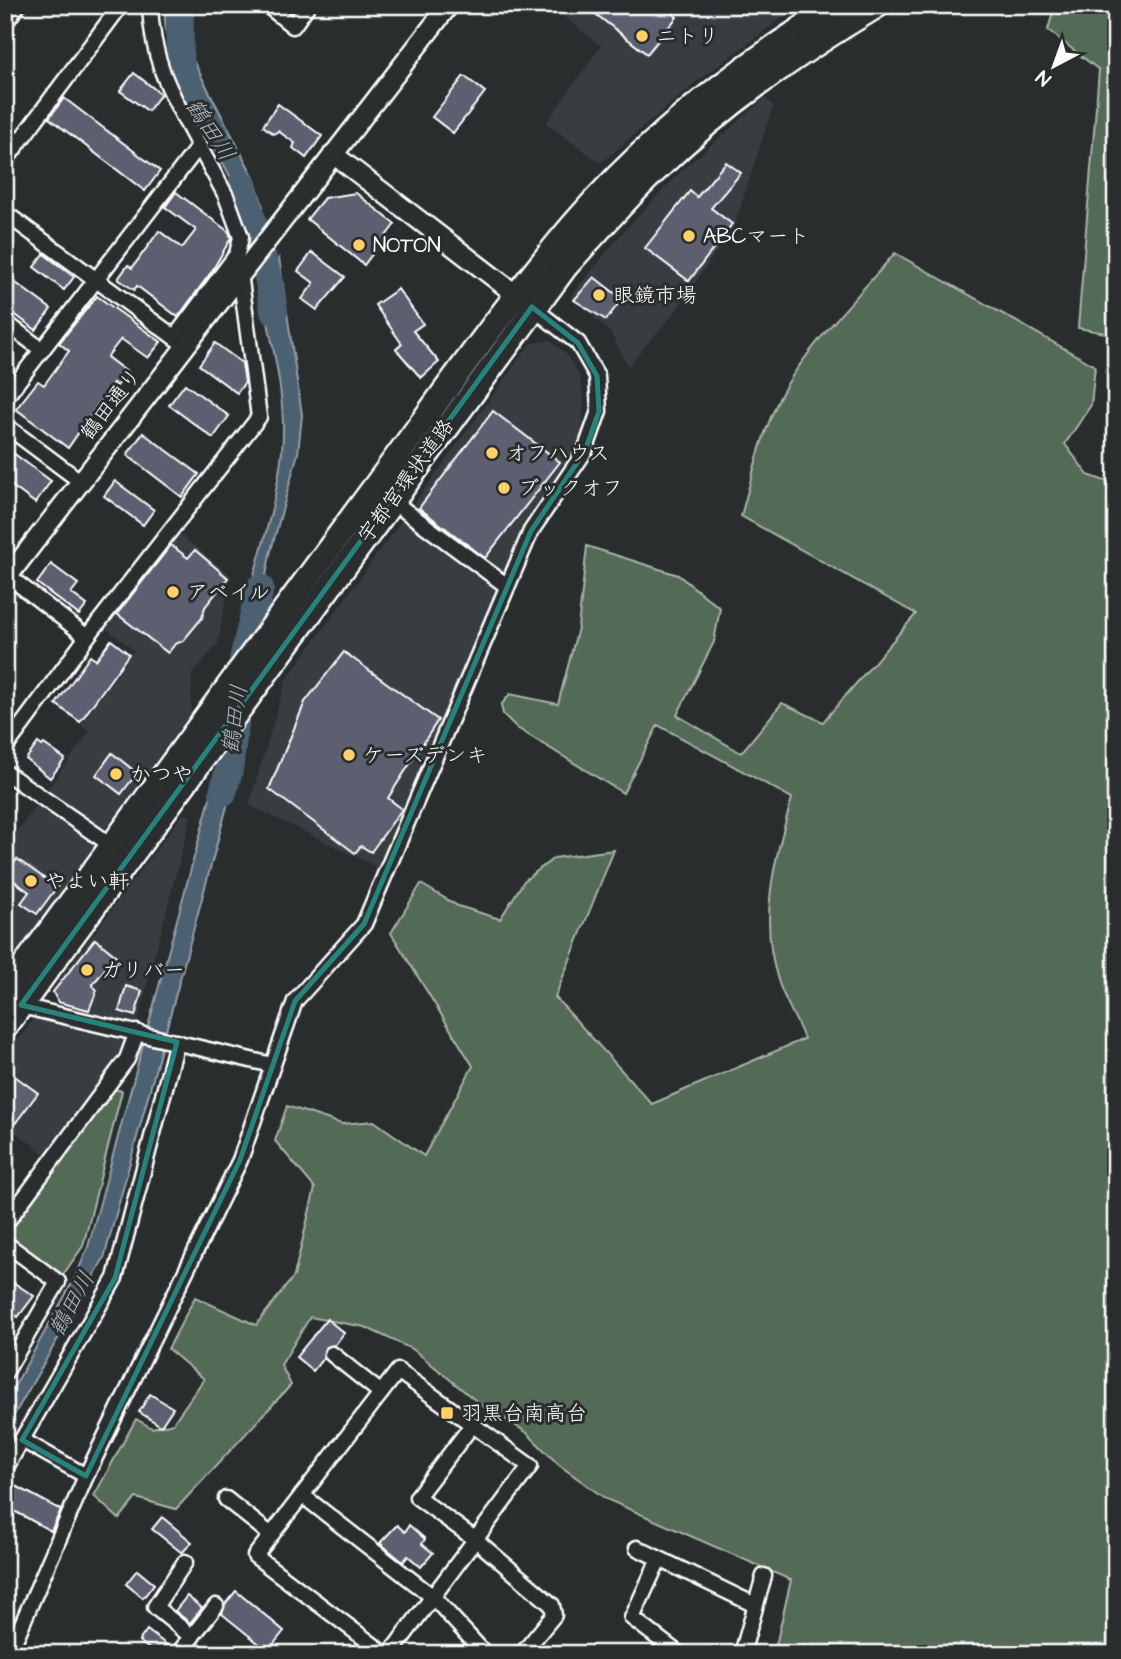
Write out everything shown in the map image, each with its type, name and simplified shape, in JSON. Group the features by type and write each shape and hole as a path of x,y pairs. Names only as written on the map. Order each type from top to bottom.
{"main road":[{"name":"宇都宮環状道路","path":"10,1000 207,750 392,501 575,223 647,151 772,47 839,5"},
{"name":"宇都宮環状道路","path":"5,1027 10,1000 111,845 269,630 525,301 686,143 734,101 785,64 878,5"}],"street":[{"path":"5,161 121,5"},
{"path":"5,213 180,341 237,254 241,237 219,178 159,69 151,35 150,5"},
{"path":"267,5 293,26 308,5"},
{"path":"9,1654 86,1476 240,1160 295,1001 364,924 531,531 585,451 599,411 597,376 578,343 333,154 449,5"},
{"path":"5,398 199,146"},
{"name":"鶴田通り","path":"7,578 180,341 240,273 333,154"},
{"path":"5,748 87,637 259,417 240,273"},
{"path":"5,322 42,350"},
{"path":"5,425 80,481"},
{"path":"392,501 508,586"},
{"path":"7,578 87,637"},
{"path":"5,772 111,845"},
{"path":"10,1000 272,1065"},
{"path":"5,1224 127,1059 137,1032"},
{"path":"5,1469 114,1278 177,1042"},
{"path":"5,1243 58,1282 5,1373"},
{"path":"332,1354 381,1393"},
{"path":"398,1371 530,1465 433,1597 387,1654 255,1556 381,1393 398,1371"},
{"path":"472,1424 417,1497 476,1540 552,1605 555,1615 522,1654"},
{"path":"22,1440 86,1476"},
{"path":"302,1495 433,1597 485,1654"},
{"path":"226,1499 271,1535"},
{"path":"637,1548 755,1605"},
{"path":"659,1559 632,1618 679,1654"},
{"path":"185,1562 155,1607 192,1637"},
{"path":"743,1654 764,1576"},
{"path":"178,1654 216,1606"}],"highlighted area":[{"path":"532,307 578,343 597,376 599,411 585,451 531,531 364,924 295,1001 240,1160 86,1476 22,1440 115,1278 177,1042 21,1005"}],"shaded area":[{"name":"ニトリ","path":"549,5 799,5 695,83 601,163 546,123 601,46"},
{"path":"765,98 773,106 735,224 675,312 628,366 611,333 571,296 625,230 681,171"},
{"path":"550,340 566,354 579,375 584,400 581,444 524,527 379,868 249,805 286,680 530,344"},
{"path":"177,532 230,575 218,643 192,675 191,712 5,969 5,848 90,731 81,725 134,650 103,626"},
{"path":"183,814 191,816 137,1024 57,1004 51,991"},
{"path":"37,1015 131,1035 49,1157 5,1124 5,1057"}],"green space":[{"path":"1055,5 1116,5 1116,335 1078,328 1099,70 1048,30"},
{"path":"895,253 1095,366 1091,405 1065,444 1088,475 1116,485 1116,1654 774,1654 791,1580 606,1499 559,1465 526,1432 481,1405 414,1350 365,1327 310,1317 281,1365 291,1385 176,1509 136,1498 119,1519 94,1496 136,1419 152,1428 173,1423 204,1379 168,1349 195,1297 256,1325 294,1276 315,1188 275,1141 287,1106 342,1124 374,1121 424,1156 473,1066 391,933 421,884 458,906 500,919 524,881 554,858 614,850 555,997 652,1104 804,1039 778,980 769,933 771,888 792,798 658,725 623,793 517,728 503,714 501,705 510,694 558,704 578,628 587,546 678,575 720,608 714,642 677,715 741,753 782,703 823,722 916,614 741,516 767,427 789,381 816,343"},
{"path":"106,1087 122,1091 83,1246 58,1282 5,1243 5,1224"}],"water":[{"path":"165,5 179,5 178,22 184,43 254,178 263,207 250,222 240,196 197,115 173,61 166,33"},
{"path":"279,258 302,415 298,453 270,554 259,613 233,648 273,506 282,450 280,388 260,282"},
{"path":"238,747 232,788 104,1258 5,1431 5,1403 77,1274 88,1247 217,773"}],"building":[{"name":"ニトリ","path":"584,5 675,5 671,11 677,17 647,54"},
{"path":"134,73 161,94 148,111 120,91"},
{"path":"464,76 485,92 453,133 432,117"},
{"path":"64,98 160,171 145,191 49,118"},
{"path":"278,104 322,136 306,158 293,148 295,143 278,131 274,134 263,126"},
{"name":"ABCマート","path":"726,162 741,173 711,208 732,224 689,281 645,248 690,191 697,197"},
{"path":"176,192 229,232 231,238 212,271 178,317 137,286 134,290 118,279 128,265 132,268 159,231 182,248 196,230 165,207"},
{"name":"NOTON","path":"356,193 395,224 364,265 307,219 324,198"},
{"path":"312,252 345,277 317,310 302,299 314,283 298,271"},
{"path":"44,254 74,277 64,290 34,267"},
{"path":"5,275 51,309 36,330 5,307"},
{"path":"594,277 622,299 606,320 574,300"},
{"path":"398,289 423,324 413,331 439,362 421,378 396,349 402,344 375,305"},
{"path":"97,296 161,342 148,358 121,339 107,357 128,373 117,386 113,383 68,448 16,409 38,381 44,385 69,351 59,343"},
{"path":"215,343 242,363 245,382 237,393 199,365"},
{"path":"185,384 229,416 213,438 169,405"},
{"path":"493,411 560,462 485,558 419,508"},
{"path":"143,433 199,474 182,497 127,455"},
{"path":"5,447 51,481 35,503 5,481"},
{"path":"115,481 154,510 143,525 104,496"},
{"name":"アベイル","path":"171,545 188,558 195,550 228,578 205,607 202,618 183,641 175,644 168,653 117,614"},
{"path":"51,564 78,584 71,593 87,605 79,615 37,583"},
{"path":"111,640 129,654 80,722 56,704 90,656 96,660"},
{"name":"ケーズデンキ","path":"344,652 438,720 388,798 402,809 371,852 361,846 355,853 269,789 305,702"},
{"path":"38,743 42,746 44,744 65,759 50,778 26,759"},
{"name":"かつや","path":"112,753 137,773 121,794 96,775"},
{"name":"やよい軒","path":"17,859 57,887 37,914 21,903 29,892 6,875"},
{"name":"ガリバー","path":"95,939 116,956 92,985 97,990 89,1010 58,1002 53,992"},
{"path":"126,986 142,991 135,1016 119,1011"},
{"path":"5,1069 38,1093 5,1137"},
{"path":"5,1277 34,1296 18,1317 5,1307"},
{"path":"327,1319 344,1333 335,1345 325,1348 323,1358 313,1371 296,1357"},
{"path":"150,1394 173,1408 161,1426 139,1412"},
{"path":"16,1486 61,1510 51,1531 5,1506"},
{"path":"162,1517 192,1542 182,1553 152,1529"},
{"path":"397,1525 405,1532 409,1525 425,1539 422,1544 433,1553 421,1567 408,1556 403,1562 380,1543"},
{"path":"137,1570 154,1584 143,1598 126,1584"},
{"path":"236,1591 284,1631 268,1651 222,1614 225,1604"},
{"path":"187,1596 202,1608 190,1623 175,1611"},
{"path":"147,1630 171,1648 169,1654 156,1654 139,1641"}],"waterway":[{"name":"鶴田川","path":"180,5 182,74 192,101 215,134"},
{"name":"鶴田川","path":"242,184 268,277 274,311"},
{"name":"鶴田川","path":"223,792 229,770 243,660 260,588"}],"place":[{"name":"ニトリ","path":"642,36"},
{"name":"ABCマート","path":"689,236"},
{"name":"NOTON","path":"359,245"},
{"name":"眼鏡市場","path":"599,295"},
{"name":"オフハウス","path":"492,453"},
{"name":"ブックオフ","path":"504,488"},
{"name":"アベイル","path":"173,592"},
{"name":"ケーズデンキ","path":"349,755"},
{"name":"かつや","path":"116,774"},
{"name":"やよい軒","path":"31,881"},
{"name":"ガリバー","path":"87,970"},
{"name":"羽黒台南高台","path":"447,1413"}]}
